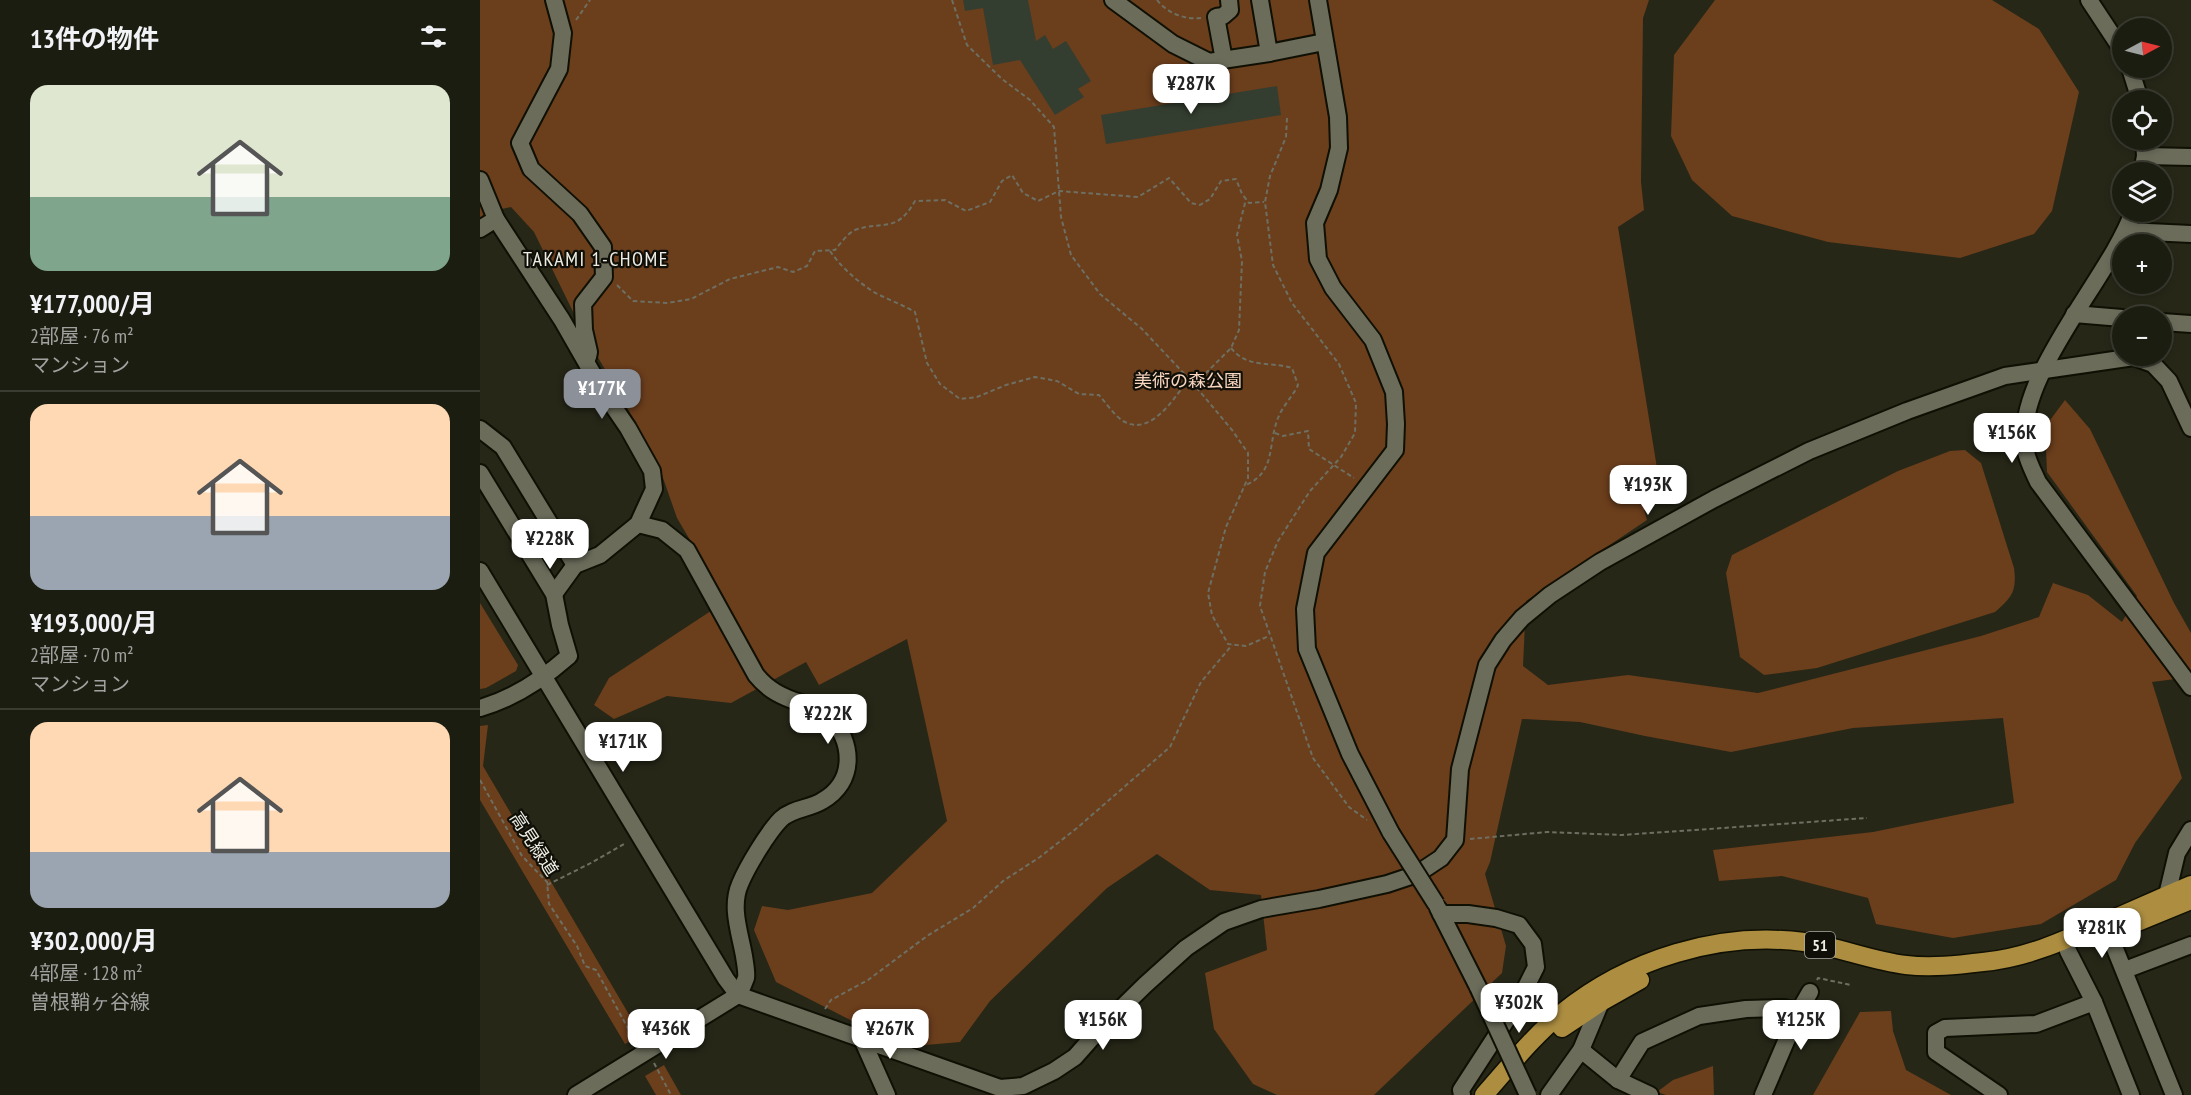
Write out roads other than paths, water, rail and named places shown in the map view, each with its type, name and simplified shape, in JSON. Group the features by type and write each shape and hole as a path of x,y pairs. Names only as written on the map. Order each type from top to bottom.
{"main road":[{"name":"51","path":"1484,1095 1542,1031 1594,989 1627,972 1693,948 1734,941 1771,939 1821,945 1906,965 1983,963 2042,950 2191,885"},
{"name":"51","path":"1499,1095 1549,1040 1568,1023 1632,983 1696,960 1771,951 1802,954 1904,977 1942,978 2015,970 2046,961 2191,900"}],"street":[{"path":"554,0 563,33 559,69 520,143 531,169 580,214 603,247 604,277 583,304 584,330 589,352 587,363"},
{"path":"1113,0 1173,44 1209,62 1324,42"},
{"path":"1224,60 1216,17 1223,16 1230,10 1229,0"},
{"path":"1260,0 1269,52"},
{"path":"1318,0 1338,117 1339,148 1329,190 1315,223 1318,259 1333,288 1373,340 1394,392 1396,424 1395,450 1316,553 1305,609 1306,649 1350,754 1387,826 1439,909 1528,1095"},
{"path":"2089,0 2112,35"},
{"path":"2144,156 2191,157"},
{"path":"480,180 496,219 562,320 652,471 654,489 638,524 600,555 575,565 554,594"},
{"path":"480,229 496,219"},
{"path":"2130,222 2127,231 2074,314 2043,370 2025,417 2025,452 2038,482 2191,687"},
{"path":"2127,231 2191,234"},
{"path":"2074,314 2112,317"},
{"path":"2172,323 2191,324"},
{"path":"480,571 726,980 738,995 1000,1088 1022,1090 1075,1058 1098,1030 1153,978 1186,948 1224,922 1261,909 1387,884 1417,874 1441,858 1455,840 1460,769 1487,665 1503,640 1522,618 1550,595 1600,562 1714,499 1809,451 1907,411 2005,375 2134,357 2153,364 2169,381 2191,428"},
{"path":"480,429 503,447 575,565"},
{"path":"480,473 554,594 569,656 544,675 496,704 480,708"},
{"path":"576,1095 738,995 746,977 742,941 736,918 738,887 781,819 795,810 809,807 832,795 847,771 849,760 843,735 829,716 818,709 779,695 765,687 746,660 687,550 662,530 638,524"},
{"path":"2167,895 2177,853 2191,830"},
{"path":"1439,909 1496,918 1519,925 1533,944 1536,967 1520,999 1461,1090 1462,1095"},
{"path":"2109,934 2174,1095"},
{"path":"2125,970 2191,945"},
{"path":"2068,951 2094,1002 2131,1095"},
{"path":"1763,1095 1799,1011 1810,992"},
{"path":"1549,1095 1581,1050 1601,1002"},
{"path":"1999,1095 1936,1052 1936,1033 1945,1028 2036,1024 2094,1002"},
{"path":"1618,1080 1642,1042 1699,1016 1746,1009 1784,1008 1799,1011"},
{"path":"862,1039 887,1095"},
{"path":"1581,1050 1618,1080 1650,1095"}],"district":[{"name":"TAKAMI 1-CHOME","path":"596,259"}],"park label":[{"name":"美術の森公園","path":"1188,381"}]}
